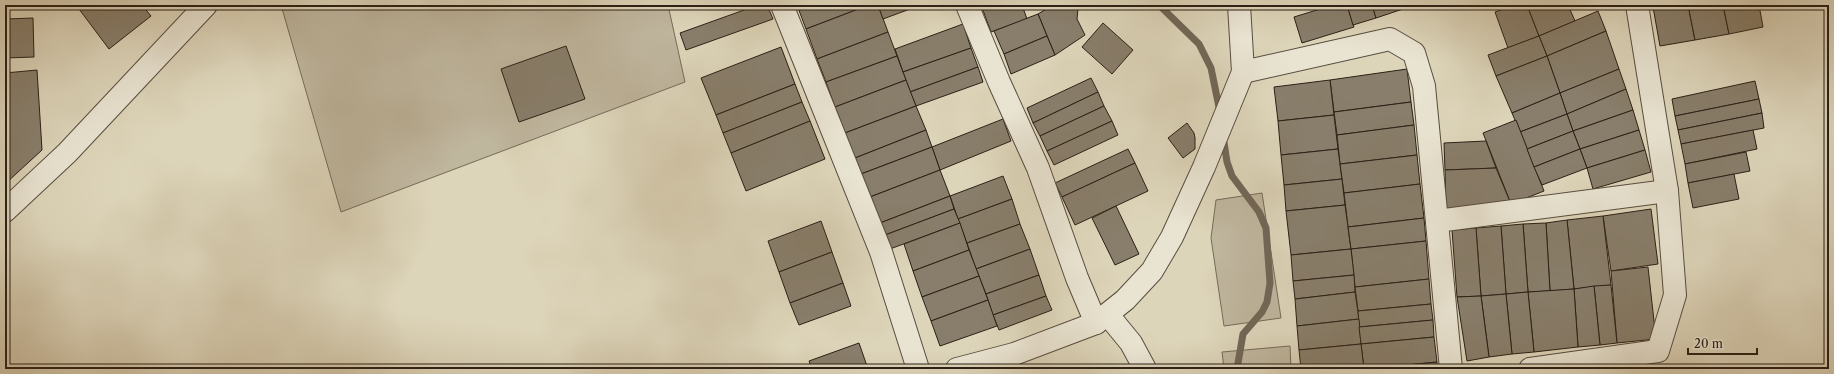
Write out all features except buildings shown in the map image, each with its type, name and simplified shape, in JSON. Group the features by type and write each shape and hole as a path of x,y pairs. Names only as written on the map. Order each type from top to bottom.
{"street":[{"path":"5,211 66,153 206,5"},
{"path":"782,5 881,252 918,369"},
{"path":"967,5 999,82 1038,168 1077,278 1102,319 1131,343 1145,369"},
{"path":"957,369 1014,354 1102,319 1125,300 1152,271 1172,237 1224,121 1243,72 1239,5"},
{"path":"1530,369 1658,351 1675,296 1667,191 1637,5"},
{"path":"1243,72 1390,39 1414,53 1424,86 1451,369"},
{"path":"1437,221 1667,191"}],"shaded area":[{"path":"281,5 668,5 685,82 341,212"},
{"path":"1262,193 1281,318 1224,326 1211,238 1216,200"},
{"path":"1290,346 1291,369 1224,369 1222,352"}],"waterway":[{"path":"1159,5 1199,44 1211,68 1220,112"},
{"path":"1223,136 1227,162 1232,176 1259,212 1266,228 1270,283 1267,302 1262,312 1243,334 1237,369"}]}
